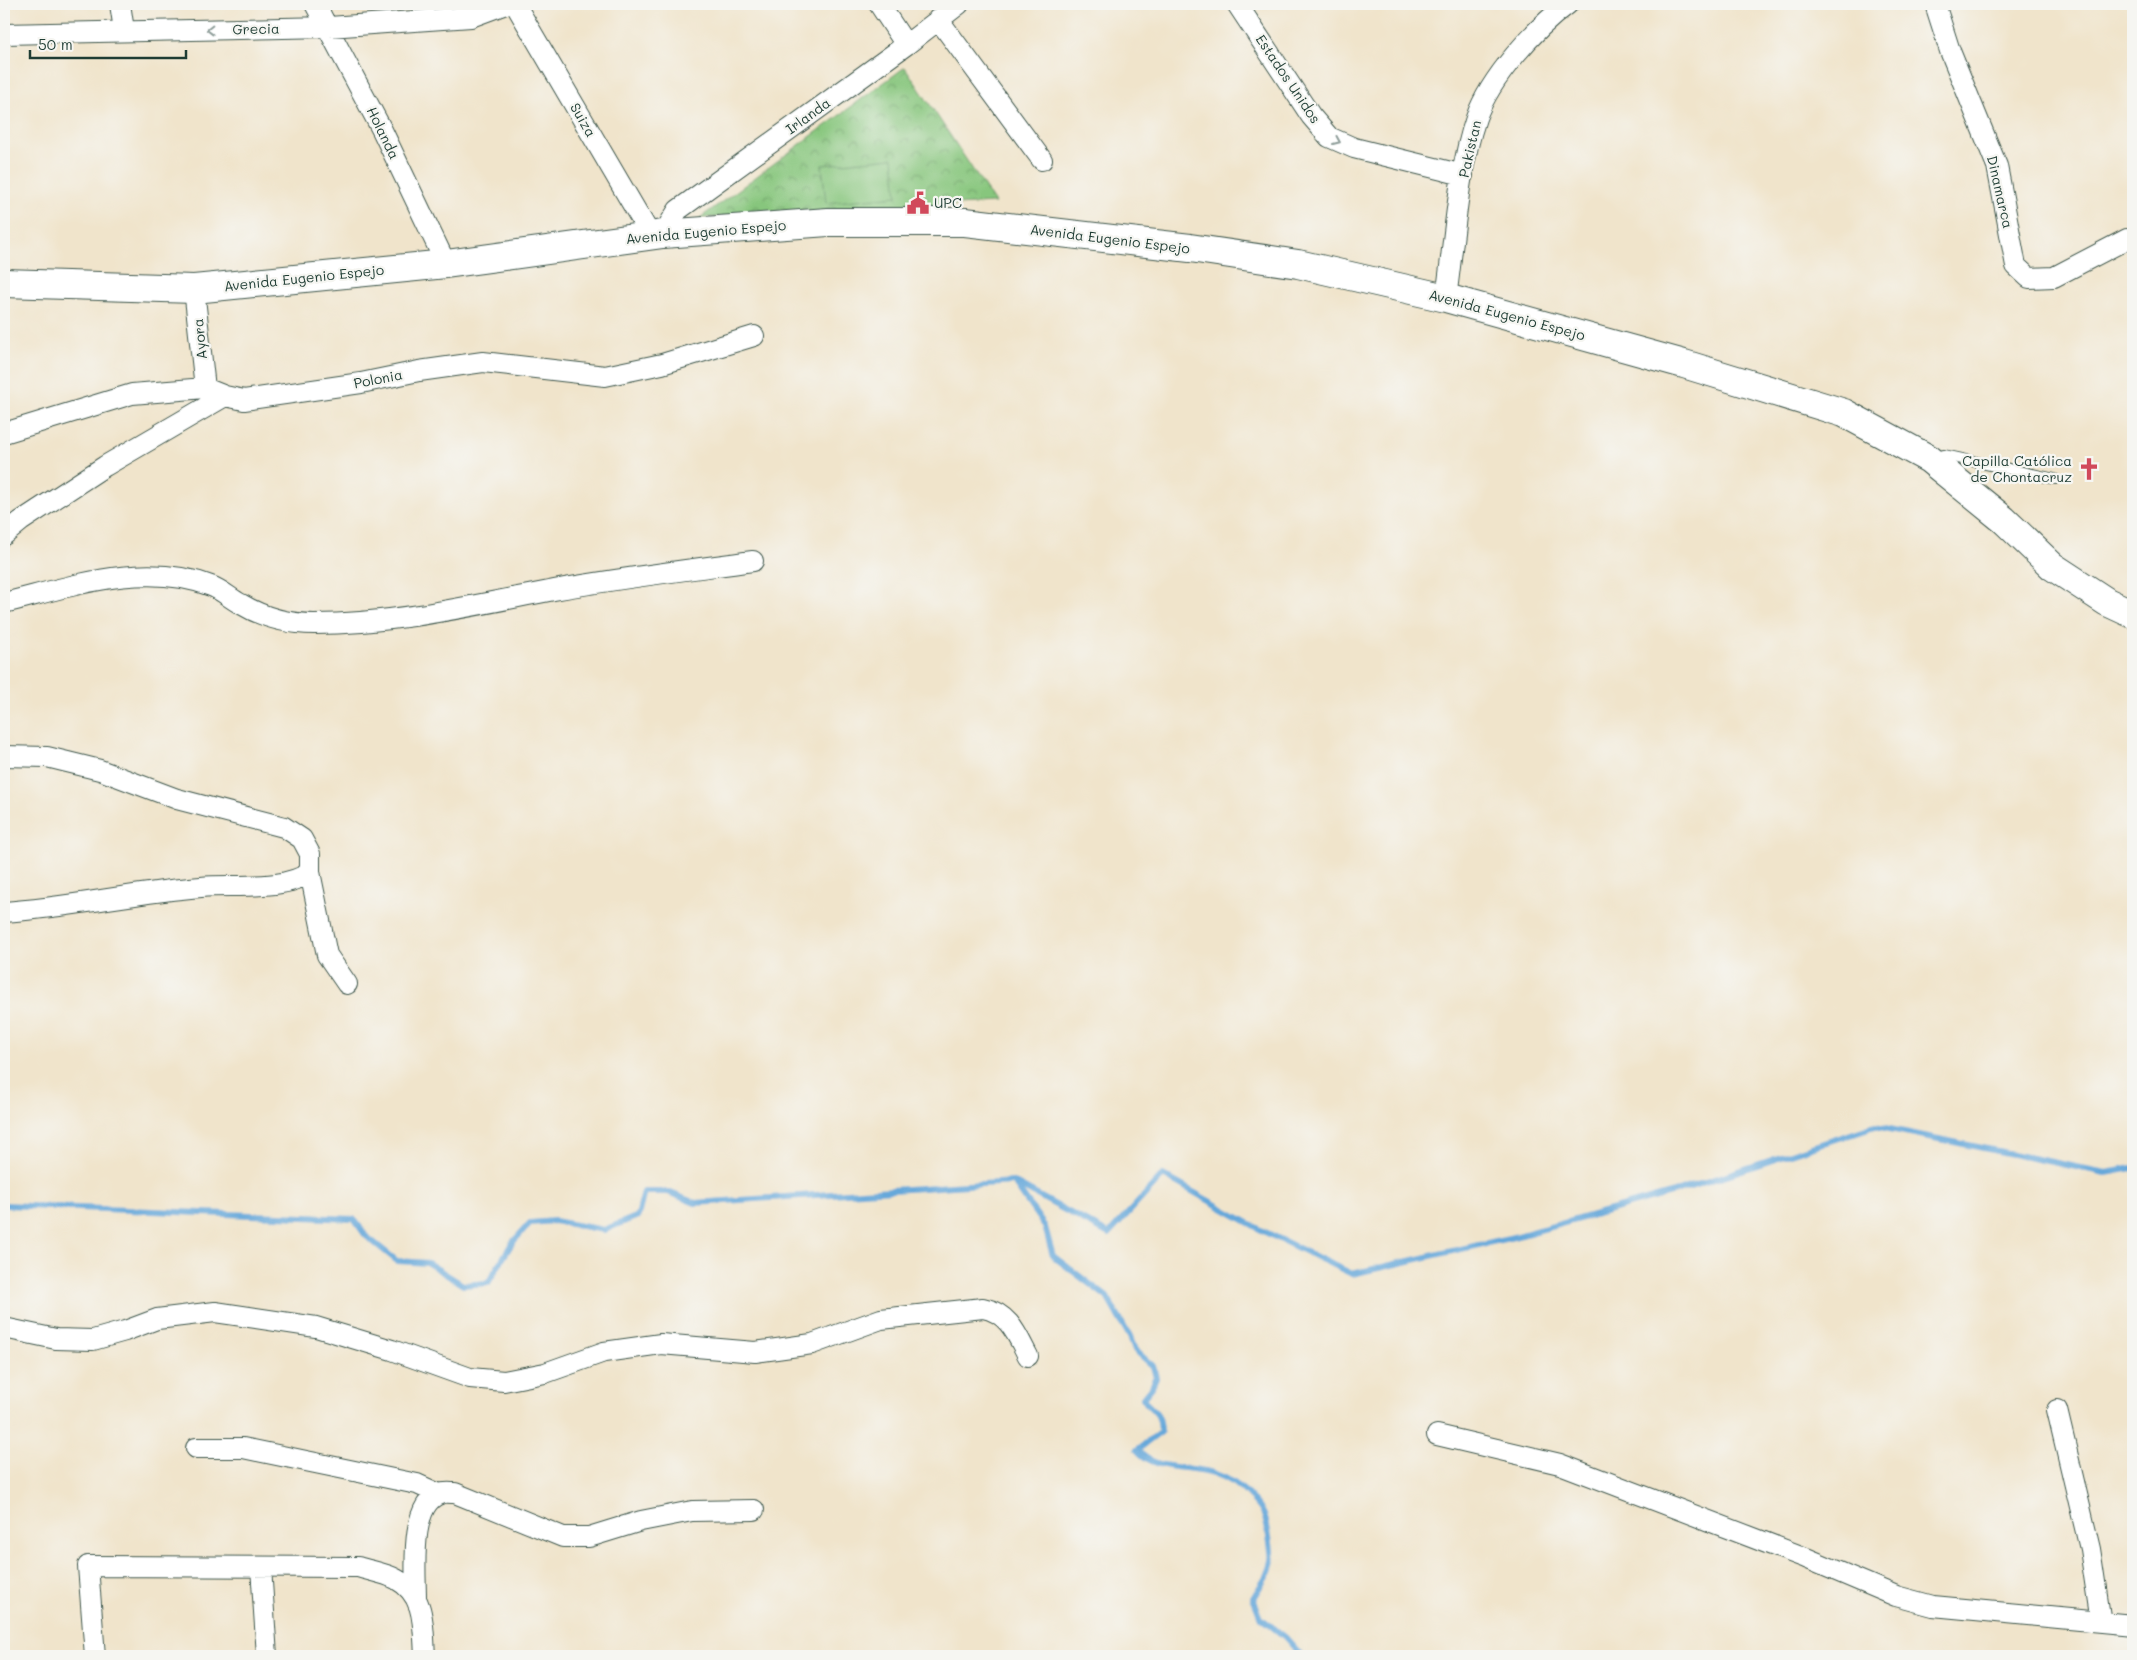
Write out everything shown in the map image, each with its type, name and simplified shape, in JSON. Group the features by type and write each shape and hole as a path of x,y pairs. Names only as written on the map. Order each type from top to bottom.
{"main road":[{"name":"Avenida Eugenio Espejo","path":"4,283 194,289 446,264 657,235 828,222 965,222 1190,248 1298,264 1446,298 1814,402 1844,413 1878,430 1929,460 2004,520 2052,566 2107,602 2133,614"}],"street":[{"path":"120,4 124,30"},
{"name":"Holanda","path":"315,4 329,27 382,130 446,264"},
{"name":"Grecia","path":"4,34 329,27 471,17 506,4"},
{"name":"Suiza","path":"515,4 657,235"},
{"path":"879,4 906,45"},
{"name":"Irlanda","path":"657,235 678,210 906,45 959,4"},
{"name":"Estados Unidos","path":"1237,4 1311,116 1329,137 1354,148 1463,175"},
{"name":"Pakistan","path":"1446,298 1463,175 1476,117 1503,70 1543,12 1568,4"},
{"name":"Dinamarca","path":"1936,4 1950,51 1997,166 2016,266 2029,278 2054,277 2127,239"},
{"path":"938,19 1042,160"},
{"name":"Ayora","path":"194,289 205,388"},
{"name":"Polonia","path":"4,433 132,394 205,388 224,396 244,400 361,383 419,371 483,362 605,376 662,364 754,336"},
{"path":"4,535 21,521 105,466 224,396"},
{"path":"4,603 81,583 135,576 178,575 214,586 241,605 282,623 344,623 378,621 562,589 753,560"},
{"path":"4,756 47,757 100,770 177,799 284,827 302,839 310,854 310,872 328,955 347,984"},
{"path":"4,912 50,910 200,887 300,880 310,872"},
{"path":"4,1328 56,1339 93,1340 157,1319 215,1312 316,1327 392,1350 470,1378 504,1381 545,1373 604,1352 661,1344 755,1352 812,1344 881,1319 984,1308 996,1311 1010,1324 1028,1356"},
{"path":"2057,1410 2090,1549 2101,1622"},
{"path":"1437,1435 1560,1464 1806,1558 1905,1599 1933,1606 2133,1625"},
{"path":"196,1448 243,1448 418,1484 439,1494 455,1493 563,1537 589,1536 641,1521 692,1512 754,1510"},
{"path":"425,1656 416,1556 419,1525 425,1506 439,1494"},
{"path":"95,1656 88,1566 358,1567 397,1579 419,1604"},
{"path":"261,1567 267,1656"}],"lane":[{"path":"1929,460 1944,455 2055,479"}],"green space":[{"path":"905,67 995,203 700,218"},
{"path":"893,158 897,196 826,203 822,165"}],"waterway":[{"path":"4,1205 354,1219 366,1236 397,1261 428,1263 463,1285 488,1283 512,1243 530,1223 554,1221 604,1230 638,1216 644,1192 668,1192 695,1203 1013,1182 1109,1234 1163,1175 1263,1231 1352,1274 1518,1236 1678,1191 1875,1126 2106,1173 2133,1168"},
{"path":"1015,1184 1045,1227 1053,1256 1107,1297 1130,1337 1135,1350 1153,1366 1156,1378 1152,1387 1143,1398 1157,1414 1161,1432 1137,1450 1153,1462 1213,1473 1224,1477 1243,1490 1261,1509 1267,1525 1272,1561 1268,1573 1253,1598 1261,1618 1285,1637 1302,1656"}],"place":[{"name":"UPC","path":"918,203"},
{"name":"Capilla Católica de Chontacruz","path":"2089,469"}]}
